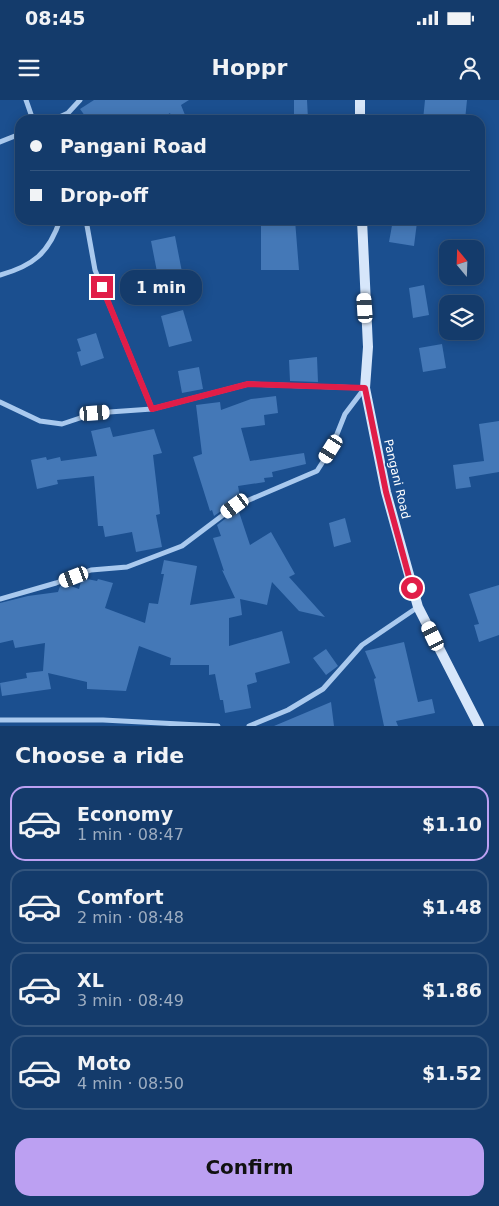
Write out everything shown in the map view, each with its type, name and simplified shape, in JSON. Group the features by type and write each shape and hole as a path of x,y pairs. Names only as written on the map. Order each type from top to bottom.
{"main road":[{"path":"360,100 360,115"},
{"name":"Pangani Road","path":"362,225 368,347 365,388 386,492 418,606 479,726"}],"street":[{"path":"26,100 32,115"},
{"path":"64,115 80,100"},
{"path":"0,142 15,136"},
{"path":"0,275 36,261 53,240 58,225"},
{"path":"87,225 95,270 152,409"},
{"path":"0,402 40,422 62,424 95,413 152,409 248,384 365,388"},
{"path":"0,599 56,583 91,570 127,567 182,546 235,506 317,471 331,449 344,414 365,388"},
{"path":"250,726 288,710 323,689 362,646 418,606"},
{"path":"0,720 104,720 218,726"}],"building":[{"path":"94,100 189,100 181,105 185,115 171,115 170,113 167,115 84,115 80,109"},
{"path":"294,100 307,100 308,115 294,115"},
{"path":"425,100 467,100 466,115 424,115"},
{"path":"261,225 295,225 299,270 261,270"},
{"path":"392,225 417,225 414,246 389,242"},
{"path":"175,236 182,272 158,277 151,241"},
{"path":"424,285 429,315 413,318 409,288"},
{"path":"183,310 192,341 169,347 161,316"},
{"path":"96,333 104,358 81,366 77,352 81,351 77,339"},
{"path":"442,344 446,368 423,372 419,348"},
{"path":"317,357 318,382 290,381 289,360"},
{"path":"199,367 203,389 182,393 178,371"},
{"path":"276,396 278,413 264,415 265,425 241,428 250,461 304,453 306,464 272,472 273,477 264,478 265,482 238,486 240,496 234,498 235,501 214,516 212,510 210,511 193,457 202,454 196,405 220,402 221,410 251,399"},
{"path":"499,421 499,472 469,477 471,487 456,489 453,465 484,461 479,424"},
{"path":"110,427 113,437 154,429 162,453 153,455 160,514 156,515 162,547 136,552 132,532 105,537 103,526 98,526 94,476 57,480 58,484 37,489 31,460 46,457 47,460 60,457 61,461 97,456 91,431"},
{"path":"238,509 250,545 271,532 295,574 289,577 325,617 299,611 272,582 267,605 240,599 242,615 229,618 229,646 282,631 290,663 255,673 257,682 247,685 251,708 225,713 223,700 220,700 215,674 209,675 209,665 170,665 171,658 139,646 126,691 87,689 87,682 48,673 51,689 2,696 0,683 27,678 26,673 43,671 45,643 15,648 13,640 0,643 0,603 28,596 58,592 60,586 65,584 79,589 82,578 97,581 98,579 113,583 105,608 145,623 149,603 158,604 164,574 161,574 164,560 197,566 190,605 235,598 222,570 224,571 213,538 221,536 217,525"},
{"path":"345,518 351,542 334,547 329,523"},
{"path":"499,585 499,635 479,642 474,625 479,624 469,594"},
{"path":"404,642 418,702 432,699 435,713 396,721 398,726 384,726 374,679 376,678 365,651"},
{"path":"326,649 338,666 326,675 313,658"},
{"path":"331,702 334,726 274,726"}],"route":[{"path":"102,287 152,409 248,384 365,388 386,492 412,588"}]}
